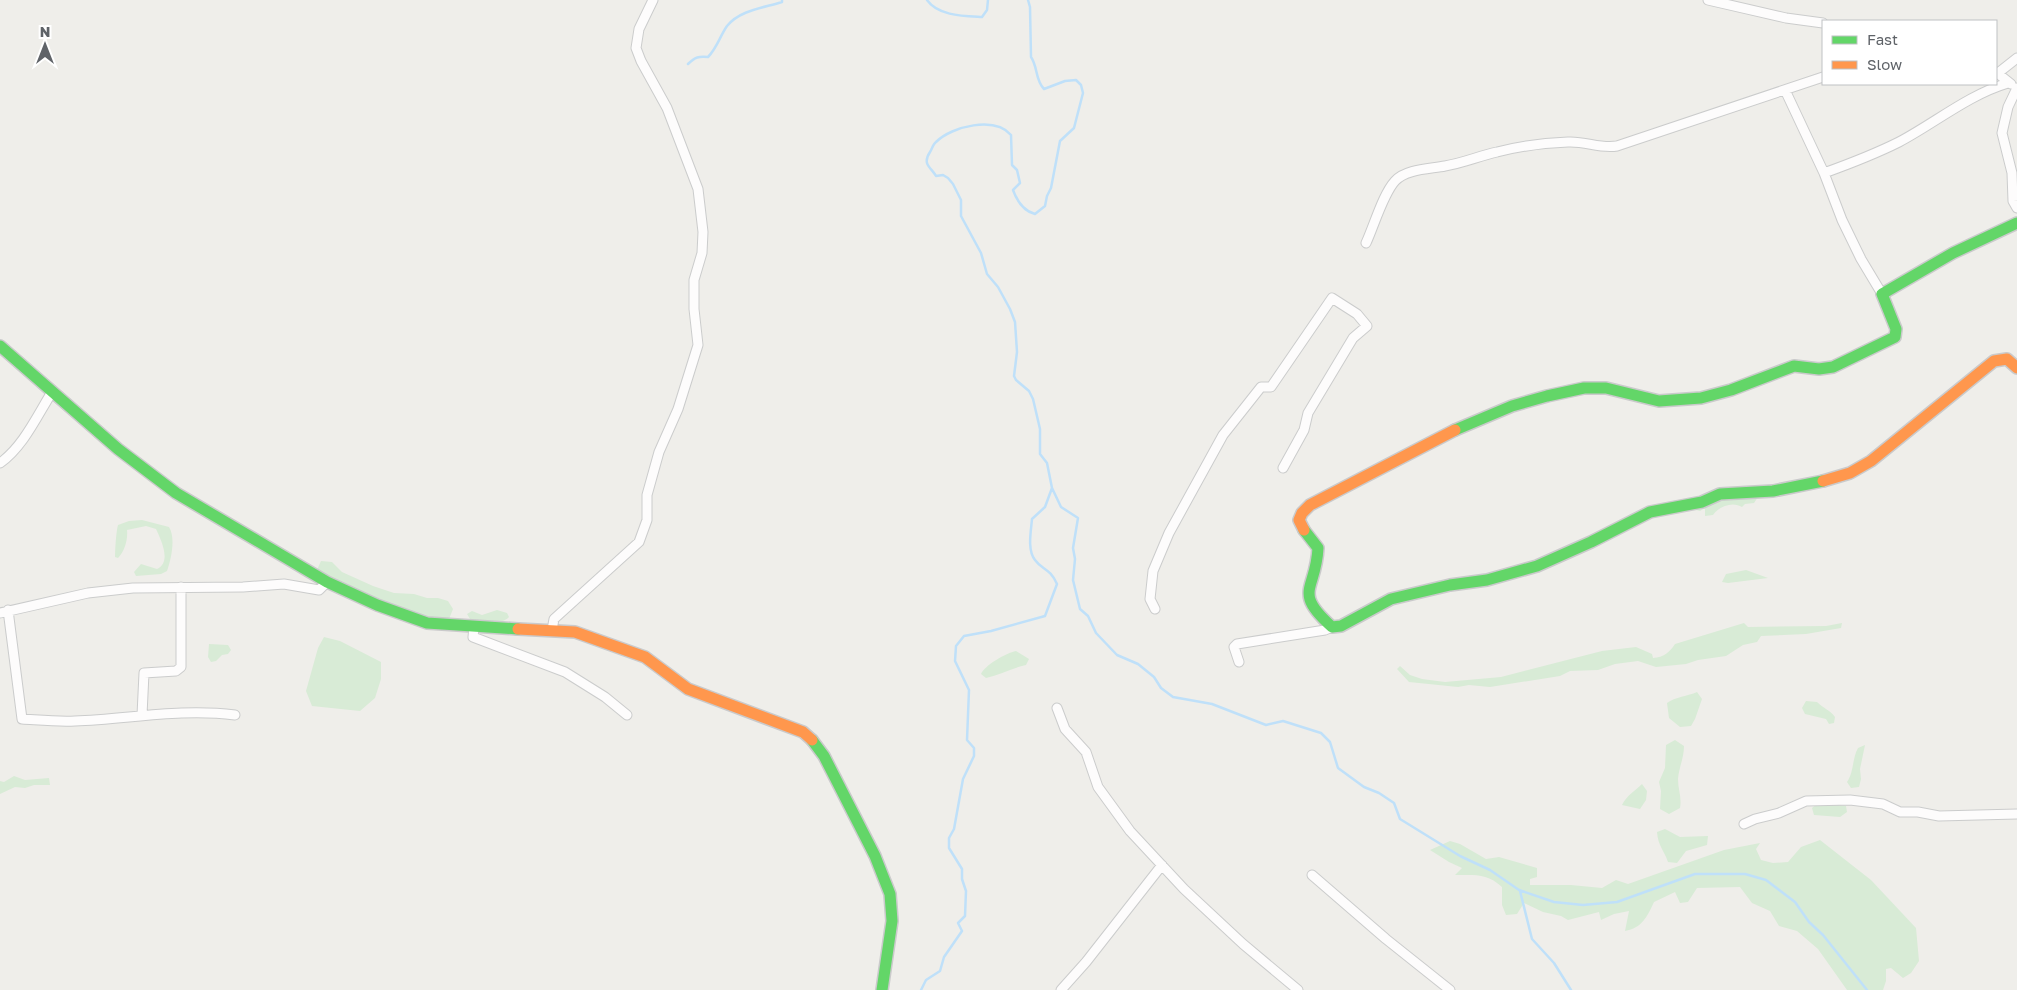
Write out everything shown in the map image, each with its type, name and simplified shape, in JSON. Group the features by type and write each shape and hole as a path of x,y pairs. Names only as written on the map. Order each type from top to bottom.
{"street":[{"path":"552,630 554,619 639,542 646,520 647,495 659,452 678,409 698,344 694,310 694,280 702,253 703,232 698,189 667,108 641,61 636,48 639,29 653,0"},
{"path":"1708,0 1786,18 1822,23"},
{"path":"2014,86 1997,72 2017,58"},
{"path":"1366,243 1390,188 1401,176 1496,152 1535,145 1586,142 1606,148 1617,146 1636,138 1822,77"},
{"path":"2014,86 2002,133 2014,173 2013,201 2017,208"},
{"path":"1824,173 1898,142 1956,107 1994,87 2014,86"},
{"path":"1332,627 1318,616 1311,605 1307,592 1319,558 1318,548 1302,528 1299,520 1302,513 1310,505 1466,424 1502,409 1586,388 1602,387 1645,399 1667,402 1688,400 1725,392 1791,367 1804,365 1815,369 1832,368 1895,337 1896,328 1882,294 1857,252 1786,90"},
{"path":"1882,294 1901,286 1919,273 1953,254 2017,223"},
{"path":"1155,609 1150,599 1153,571 1169,533 1218,443 1261,387 1271,387 1332,298 1357,314 1367,326 1353,338 1308,413 1304,430 1283,468"},
{"path":"0,346 118,449 176,493 327,582 377,605 427,623 576,632 644,657 688,689 804,732 824,756 875,856 890,894 892,921 882,990"},
{"path":"1239,662 1234,647 1237,644 1341,626 1391,599 1450,585 1488,580 1537,566 1591,542 1650,512 1702,502 1720,494 1773,492 1850,473 1871,461 1994,361 2007,359 2017,368"},
{"path":"0,464 9,457 22,440 52,392"},
{"path":"235,715 212,712 142,715 74,722 22,719 4,611 88,593 133,588 243,587 284,584 319,590 327,582"},
{"path":"142,715 144,673 176,671 181,666 182,587"},
{"path":"474,627 473,637 565,672 605,696 627,715"},
{"path":"1057,708 1065,729 1086,752 1092,775 1103,794 1130,832 1184,889 1298,990"},
{"path":"1744,824 1779,813 1806,801 1850,800 1883,804 1900,812 1918,812 1939,816 2017,814"},
{"path":"1061,990 1086,962 1162,865"},
{"path":"1312,875 1386,939 1450,990"}],"green space":[{"path":"1758,497 1754,503 1745,504 1742,507 1735,504 1726,505 1713,515 1705,516 1705,508 1700,511 1696,510 1716,500"},
{"path":"142,520 169,527 171,532 172,549 170,561 167,571 161,574 136,576 134,572 141,564 157,569 164,561 164,550 156,529 146,526 127,530 124,548 118,558 115,557 118,525 129,521"},
{"path":"321,561 332,562 342,572 394,593 414,594 448,601 453,609 449,619 432,621 353,590 317,570"},
{"path":"1746,570 1768,578 1728,583 1722,582 1726,574"},
{"path":"497,610 507,613 509,617 501,622 491,622 470,619 467,614 472,611 482,615"},
{"path":"1744,623 1748,627 1826,626 1842,623 1841,628 1806,634 1761,636 1757,642 1743,645 1726,656 1698,660 1686,664 1656,667 1638,661 1615,664 1598,670 1570,671 1560,676 1490,687 1469,685 1458,687 1409,682 1397,669 1400,666 1410,675 1422,679 1445,682 1501,677 1602,651 1636,647 1652,654 1653,658 1666,654 1675,644"},
{"path":"324,637 340,641 381,662 381,679 375,698 360,711 312,706 306,691 318,648"},
{"path":"209,644 228,645 231,650 228,654 222,655 216,661 211,662 208,657"},
{"path":"1016,651 1029,659 1026,665 986,678 981,674 996,660"},
{"path":"1697,692 1702,699 1695,719 1691,726 1680,727 1669,718 1667,703"},
{"path":"1806,701 1817,702 1829,711 1835,717 1834,723 1829,724 1826,719 1805,714 1802,708"},
{"path":"1675,740 1684,746 1678,779 1680,808 1669,814 1660,809 1661,791 1659,782 1665,768 1666,745"},
{"path":"1865,745 1860,769 1861,779 1859,787 1851,788 1847,782 1851,774 1856,752 1858,748"},
{"path":"14,776 25,780 49,778 50,785 34,785 25,788 15,787 0,794 0,781 4,782"},
{"path":"1642,784 1647,791 1646,800 1640,809 1622,805 1628,796"},
{"path":"1817,804 1846,806 1847,812 1840,817 1814,815 1812,808"},
{"path":"1665,829 1680,837 1708,836 1707,845 1686,851 1677,863 1668,862 1657,832"},
{"path":"1820,840 1871,880 1916,928 1919,961 1911,973 1903,978 1891,968 1886,969 1886,981 1883,990 1847,990 1818,949 1797,931 1779,926 1770,911 1752,903 1740,887 1697,888 1688,902 1680,903 1675,892 1654,902 1640,924 1631,930 1625,931 1629,911 1614,914 1601,920 1599,912 1568,920 1561,916 1543,912 1524,903 1517,914 1506,915 1502,905 1502,887 1486,877 1455,875 1462,868 1430,850 1450,841 1460,844 1486,859 1499,857 1537,868 1537,877 1530,879 1530,885 1571,885 1602,888 1616,880 1628,884 1724,850 1760,843 1756,849 1761,860 1773,863 1788,862 1801,847"}],"waterway":[{"path":"688,64 697,58 708,57 727,26 738,16 782,2 782,0"},
{"path":"927,0 944,12 982,17 987,10 988,0"},
{"path":"1028,0 1030,7 1031,57 1041,85 1044,89 1065,81 1076,80 1081,85 1083,93 1074,128 1060,141 1051,188 1045,206 1035,214 1031,213 1016,198 1013,190 1020,183 1017,170 1012,165 1011,135 1004,129 995,126 974,125 952,131 935,143 927,162 936,176 943,175 953,184 961,200 961,216 981,253 987,274 998,287 1015,322 1017,352 1014,376 1029,391 1033,399 1040,429 1040,454 1047,463 1052,488 1061,507 1078,518 1073,548 1075,559 1073,580 1080,609 1088,616 1096,633 1117,655 1138,664 1154,677 1161,688 1173,697 1212,704 1266,725 1283,721 1321,733 1330,742 1338,768 1364,787 1379,793 1394,803 1400,819 1460,856 1490,870 1519,890 1554,902 1583,905 1617,902 1695,874 1745,874 1766,880 1795,902 1809,922 1823,935 1867,990"},
{"path":"921,990 926,980 940,971 944,957 962,931 958,923 965,916 966,891 962,879 962,869 949,848 949,838 954,829 963,779 974,756 974,748 967,740 969,690 955,661 956,646 964,636 991,631 1045,616 1057,584 1052,575 1033,556 1030,546 1030,535 1032,519 1045,507 1052,488"},
{"path":"1520,891 1532,939 1554,963 1571,990"}],"traffic: fast":[{"path":"1455,430 1512,406 1584,388 1606,388 1659,401 1701,398 1731,390 1794,366 1819,369 1833,367 1895,337 1896,329 1882,294 1953,253 2017,223"},
{"path":"0,346 118,449 176,493 327,582 377,605 427,623 518,629"},
{"path":"1304,530 1318,548 1309,598 1320,615 1332,627 1341,626 1391,599 1450,585 1487,580 1537,566 1591,542 1650,512 1702,502 1720,494 1773,491 1823,481"},
{"path":"812,740 824,756 875,856 890,894 892,921 882,990"}],"traffic: slow":[{"path":"1823,481 1850,473 1871,461 1994,361 2007,359 2017,368"},
{"path":"1304,530 1299,520 1302,513 1310,505 1455,430"},
{"path":"518,629 575,632 645,657 688,689 803,732 812,740"}]}
